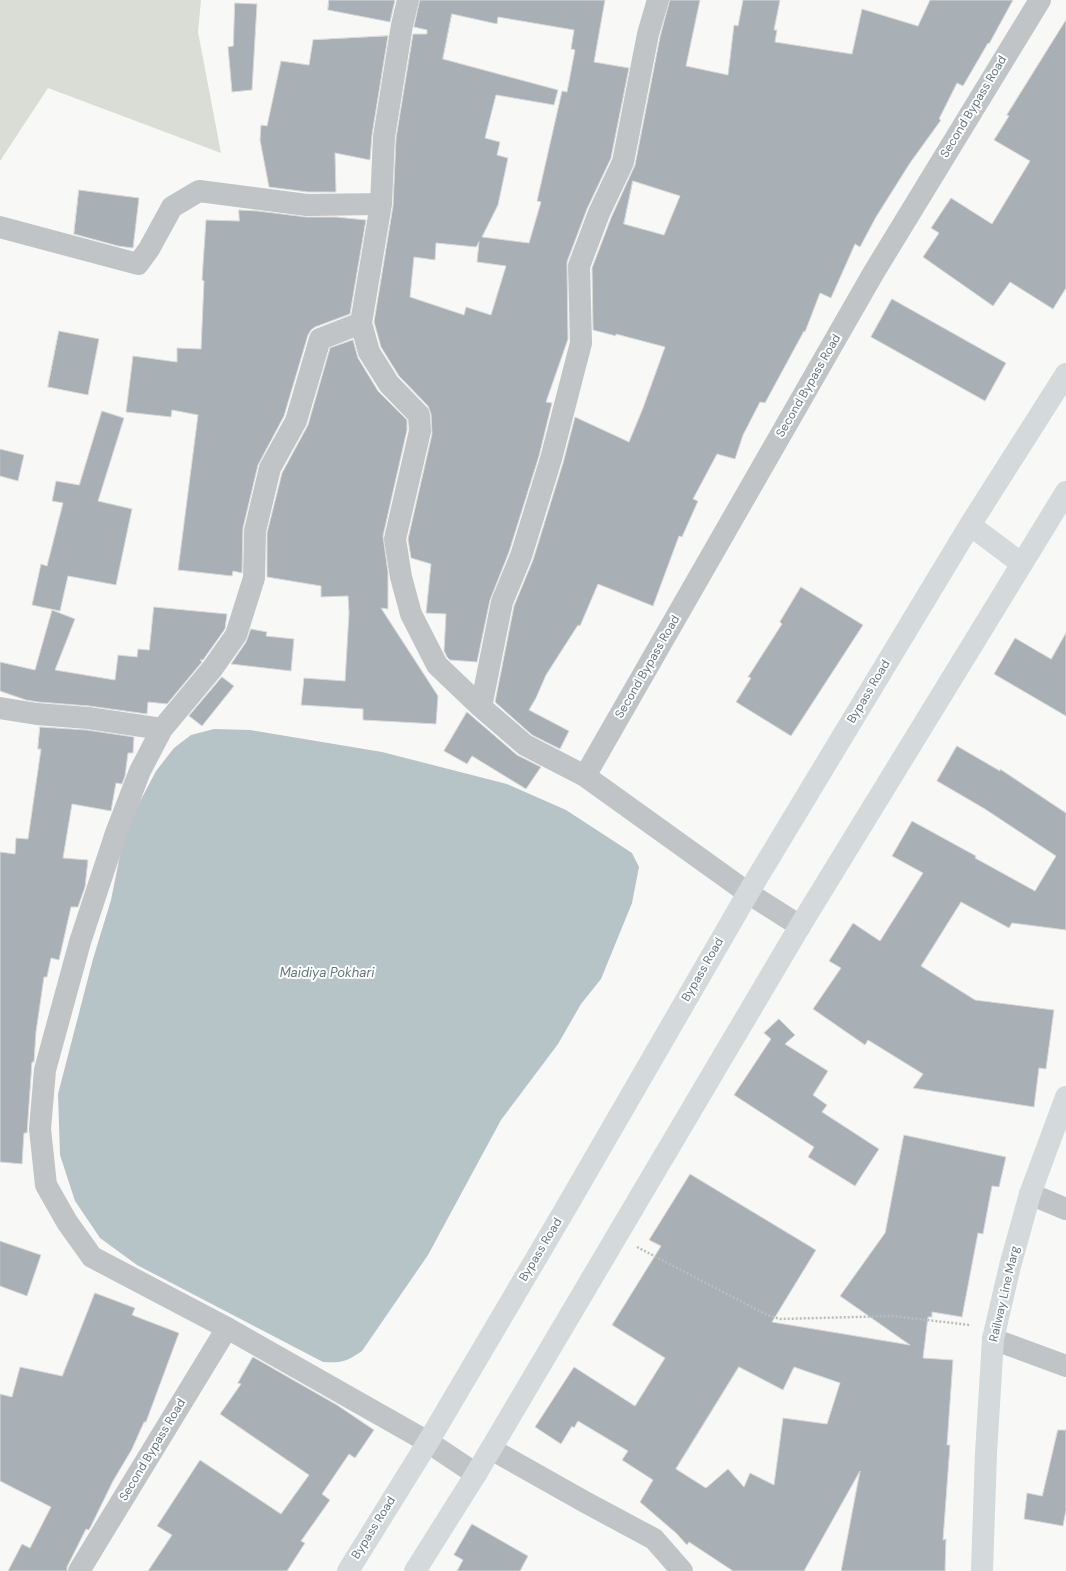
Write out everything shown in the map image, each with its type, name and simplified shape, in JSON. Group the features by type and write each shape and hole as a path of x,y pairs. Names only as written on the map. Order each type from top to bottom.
{"main road":[{"name":"Bypass Road","path":"348,1571 428,1442 567,1206 748,893 970,525 1066,374"},
{"path":"416,1571 491,1449 800,926 1066,492"},
{"path":"970,525 1022,564"},
{"name":"Railway Line Marg","path":"982,1571 986,1453 994,1334 1010,1266 1030,1194 1066,1097"}],"street":[{"path":"408,0 402,25 384,137 381,204 361,323 370,352 389,384 419,415 420,431 395,538 401,577 411,614 437,665 481,707 525,745 585,776 748,893 800,926"},
{"path":"481,707 502,602 521,556 551,459 581,344 579,266 599,213 622,162 648,34 658,0"},
{"name":"Second Bypass Road","path":"585,776 874,272 1040,0"},
{"path":"0,227 138,264 149,249 172,208 199,191 307,205 381,204"},
{"path":"361,323 320,339 296,421 270,468 255,531 254,578 236,635 212,669 162,729 140,771 114,840 80,942 45,1070 40,1129 46,1186 67,1222 92,1257 227,1328 428,1442 476,1474"},
{"path":"0,708 37,714 88,718 162,729"},
{"path":"1030,1194 1066,1209"},
{"name":"Second Bypass Road","path":"79,1571 227,1328"},
{"path":"994,1334 1066,1366"},
{"path":"491,1449 654,1539 682,1571"}],"path":[{"path":"616,1236 767,1316 780,1319 893,1316 994,1334"}],"shaded area":[{"path":"0,0 201,0 198,32 221,153 48,88 0,161"}],"water":[{"name":"Maidiya Pokhari","path":"214,729 250,730 382,752 507,784 566,810 632,853 639,867 632,903 601,979 581,1004 558,1044 501,1120 428,1255 362,1351 348,1360 339,1362 323,1362 137,1265 100,1238 75,1201 60,1155 58,1094 93,959 111,900 125,830 156,771 174,748 191,735"}],"building":[{"path":"329,0 395,0 390,22 328,10"},
{"path":"420,0 605,0 594,62 629,68 611,158 587,209 567,262 568,339 546,402 552,403 539,456 509,552 490,600 477,662 450,660 444,651 446,614 426,613 431,564 411,558 408,539 432,434 431,414 428,406 399,376 381,347 374,322 393,206 396,138 413,34 427,34 427,30 414,27","holes":["452,14 497,24 498,17 574,30 571,49 575,50 567,92 562,91 537,201 541,202 529,243 482,237 498,205 508,158 497,155 500,142 485,138 496,95 554,105 558,90 443,59","479,242 477,262 506,266 491,315 466,307 464,315 410,297 414,257 435,260 436,243 476,247"]},
{"path":"670,0 700,0 686,66 728,75 734,25 738,26 743,0 780,0 774,30 777,30 775,42 852,54 862,9 918,26 930,0 1013,0 989,44 988,43 963,86 957,83 939,119 941,120 910,163 876,217 860,247 855,244 831,298 820,293 805,332 804,331 765,403 760,402 743,435 735,459 717,454 693,499 698,501 682,537 679,536 653,606 598,584 580,626 578,625 546,675 529,710 569,731 560,749 532,735 495,702 514,606 533,560 563,463 575,417 629,442 665,347 616,334 616,336 593,330 592,268 611,218 635,165 660,37","holes":["633,181 680,196 664,235 624,224"]},
{"path":"235,3 257,4 252,90 232,92 228,47 233,46"},
{"path":"1066,20 1066,288 1053,309 1010,282 993,306 923,257 939,233 931,228 951,198 992,224 1030,161 994,140 1009,116 1007,115"},
{"path":"388,36 372,135 370,160 335,153 336,192 308,192 269,187 260,140 261,125 267,126 281,61 309,65 313,40"},
{"path":"79,190 139,198 133,248 118,246 74,234"},
{"path":"239,210 306,217 336,217 366,220 350,314 315,327 308,335 284,416 258,465 243,528 242,573 233,571 232,576 178,570 198,415 172,410 171,417 126,412 133,356 177,362 177,348 201,349 204,281 202,280 206,220 239,221"},
{"path":"892,299 1006,363 985,401 871,337"},
{"path":"59,331 99,339 88,395 48,387"},
{"path":"353,340 358,358 378,391 407,420 407,430 383,536 388,572 388,609 381,608 438,696 436,724 363,720 363,709 301,705 304,678 345,681 349,613 348,596 321,597 321,586 267,577 267,533 282,473 308,425 330,348"},
{"path":"102,411 124,418 98,501 132,509 116,585 68,576 60,611 32,605 41,564 47,566 63,503 52,501 56,481 79,485"},
{"path":"0,449 24,455 18,481 0,476"},
{"path":"801,587 863,625 791,736 736,702 751,678 748,677 782,624 780,622"},
{"path":"154,607 227,614 225,629 203,660 200,660 202,662 167,704 148,702 147,714 89,706 38,702 26,700 0,691 0,662 35,670 52,610 75,619 55,670 115,680 118,655 137,657 138,649 149,650"},
{"path":"251,629 267,632 266,636 294,639 291,671 231,664 246,642"},
{"path":"1066,633 1066,716 994,674 1015,638 1051,659"},
{"path":"222,677 234,686 202,726 189,716"},
{"path":"467,712 517,755 541,767 526,789 472,756 467,764 444,751"},
{"path":"40,727 87,730 134,737 133,753 128,753 125,776 122,784 116,783 111,811 72,804 63,858 88,860 85,887 78,907 71,907 59,960 51,958 47,977 44,977 36,1032 34,1062 32,1062 27,1133 24,1133 22,1164 0,1162 0,852 15,854 16,838 28,839 41,749 38,749"},
{"path":"957,746 1000,771 1000,769 1066,813 1066,930 1012,923 1009,928 961,902 921,966 975,1000 1054,1010 1046,1069 1039,1068 1034,1107 913,1088 923,1074 868,1040 865,1045 813,1009 841,968 829,961 853,923 880,941 923,873 892,856 912,821 976,856 975,858 1035,891 1056,856 985,809 937,781"},
{"path":"779,1019 795,1035 785,1044 828,1071 813,1095 827,1105 822,1112 879,1149 855,1186 808,1157 814,1147 734,1095 771,1039 764,1033"},
{"path":"904,1135 1006,1157 999,1187 992,1186 983,1234 978,1233 962,1317 932,1312 932,1317 928,1317 923,1358 953,1360 947,1445 950,1445 943,1540 946,1539 945,1571 841,1571 860,1471 804,1571 733,1571 689,1542 687,1545 676,1533 640,1502 653,1480 622,1460 628,1451 578,1421 574,1428 572,1426 561,1444 535,1427 574,1367 635,1406 665,1358 612,1325 661,1246 649,1240 690,1174 816,1250 772,1322 910,1345 840,1296 885,1233","holes":["739,1367 783,1390 794,1367 840,1383 827,1424 783,1418 774,1485 750,1473 744,1487 728,1469 706,1488 676,1469"]},
{"path":"0,1241 41,1255 27,1296 0,1286"},
{"path":"95,1293 135,1308 132,1315 179,1333 146,1422 144,1422 132,1449 113,1481 89,1530 86,1529 67,1567 67,1571 8,1571 22,1544 30,1548 51,1507 0,1481 0,1394 12,1397 20,1367 62,1376"},
{"path":"253,1357 337,1405 374,1430 355,1458 349,1454 322,1494 330,1500 301,1541 305,1543 287,1571 148,1571 172,1535 157,1526 200,1460 281,1514 309,1475 220,1414 241,1384 238,1383"},
{"path":"1058,1430 1066,1430 1066,1510 1063,1526 1024,1519 1027,1493 1042,1496"},
{"path":"472,1524 528,1556 520,1571 457,1571 463,1560 454,1555"}]}
